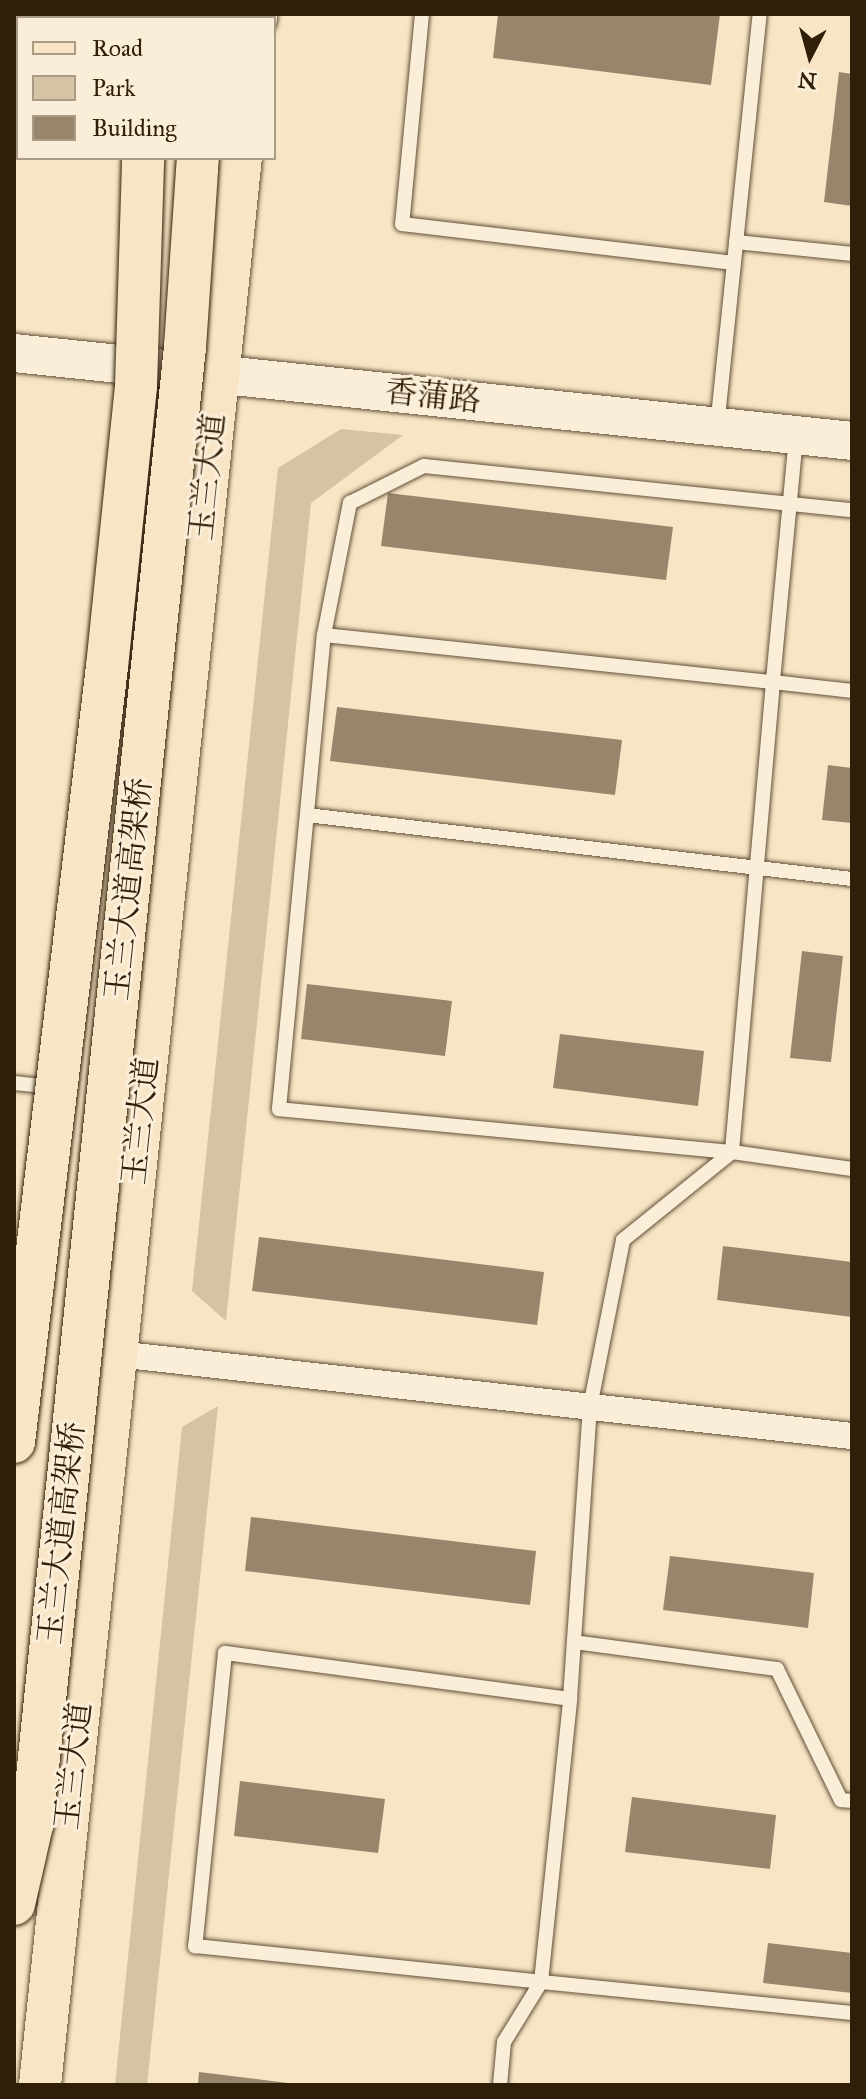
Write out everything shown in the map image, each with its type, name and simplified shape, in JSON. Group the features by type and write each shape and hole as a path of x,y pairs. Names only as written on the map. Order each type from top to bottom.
{"main road":[{"path":"15,1322 28,1085 121,365 143,160"},
{"name":"玉兰大道高架桥","path":"14,1442 111,635 136,386 143,160"},
{"name":"玉兰大道高架桥","path":"14,1904 35,1794 185,347 198,160"},
{"name":"玉兰大道","path":"40,2085 241,160"}],"street":[{"name":"香蒲路","path":"14,353 852,441"},
{"path":"117,1354 852,1436"}],"lane":[{"path":"422,14 402,224 734,263"},
{"path":"717,427 760,14"},
{"path":"736,242 852,254"},
{"path":"500,2085 504,2042 541,1982 570,1699 590,1407 623,1240 732,1152 796,436"},
{"path":"852,510 424,466 350,503 324,635 279,1109 732,1152 852,1169"},
{"path":"324,635 852,691"},
{"path":"307,815 852,879"},
{"path":"574,1642 777,1669 841,1800 852,1801"},
{"path":"570,1699 225,1653 195,1946 852,2013"}],"green space":[{"path":"341,429 403,435 311,503 226,1321 192,1291 278,468"},
{"path":"218,1406 147,2085 115,2085 182,1427"}],"building":[{"path":"498,14 720,14 711,85 493,58"},
{"path":"839,72 852,74 852,206 824,202"},
{"path":"388,493 673,527 666,580 381,546"},
{"path":"337,707 622,740 615,795 330,761"},
{"path":"828,765 852,768 852,823 822,820"},
{"path":"802,951 843,956 831,1062 790,1058"},
{"path":"307,984 452,1001 445,1056 301,1039"},
{"path":"560,1034 704,1051 698,1106 553,1088"},
{"path":"259,1237 544,1272 537,1325 252,1291"},
{"path":"723,1246 852,1262 852,1317 717,1300"},
{"path":"251,1517 536,1551 530,1605 245,1571"},
{"path":"670,1556 814,1573 808,1628 663,1610"},
{"path":"240,1781 385,1799 378,1853 234,1836"},
{"path":"632,1797 776,1815 770,1869 625,1852"},
{"path":"768,1943 852,1953 852,1993 763,1983"},
{"path":"199,2072 288,2083 288,2085 198,2085"}]}
